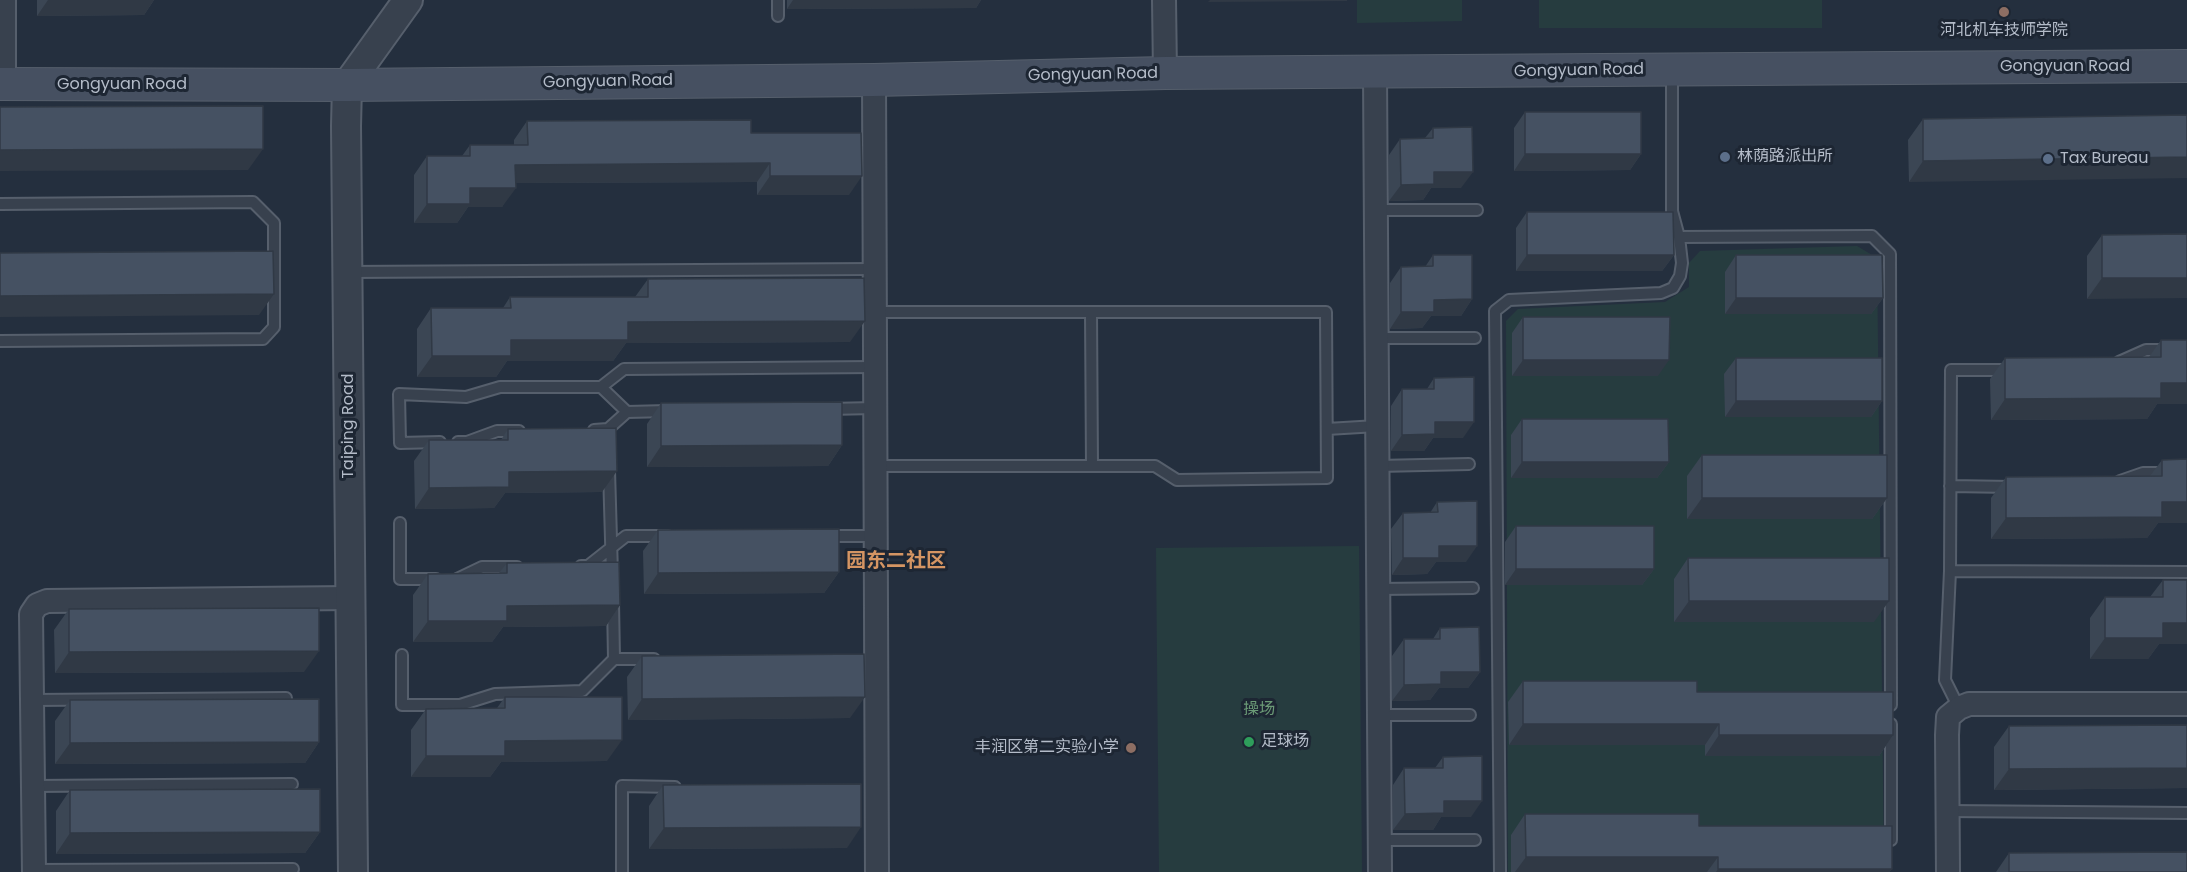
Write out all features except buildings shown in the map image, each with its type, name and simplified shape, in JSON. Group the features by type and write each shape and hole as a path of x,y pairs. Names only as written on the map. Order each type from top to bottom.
{"main road":[{"name":"Gongyuan Road","path":"2,84 347,85 874,80 1165,73 2187,66"}],"street":[{"path":"2,84 4,0"},
{"path":"347,85 408,0"},
{"path":"1164,0 1165,73"},
{"path":"1375,73 1380,872"},
{"path":"874,80 876,536 870,660 871,789 876,872"},
{"name":"Taiping Road","path":"347,85 353,872"},
{"path":"34,871 34,700 31,614 37,605 47,601 350,598"},
{"path":"1948,872 1948,717 1959,708 1969,704 2187,704"}],"lane":[{"path":"778,0 778,16"},
{"path":"1500,872 1495,311 1509,300 1660,293 1673,288 1680,276 1682,263 1679,237 1672,211 1672,70"},
{"path":"0,204 253,202 273,223 274,327 263,339 0,341"},
{"path":"1376,210 1477,210"},
{"path":"1679,237 1872,236 1890,254 1891,848"},
{"path":"347,272 875,269"},
{"path":"875,312 1326,312 1327,429 1327,478 1177,480 1155,466 876,466"},
{"path":"1091,312 1092,466"},
{"path":"1377,338 1475,338"},
{"path":"2103,369 2146,350 2187,350"},
{"path":"530,431 497,431 467,441 400,443 399,394 466,397 500,387 601,387 624,369 875,367"},
{"path":"1959,708 1945,680 1950,571 1951,370 2021,370"},
{"path":"601,387 627,412"},
{"path":"816,409 875,408"},
{"path":"585,430 608,429 627,412 675,411"},
{"path":"1327,429 1377,426"},
{"path":"608,429 608,441"},
{"path":"608,453 614,659"},
{"path":"1378,466 1469,464"},
{"path":"2105,487 2143,473 2187,473"},
{"path":"1950,486 2022,487"},
{"path":"400,523 400,579 458,579 482,567 529,567"},
{"path":"564,567 588,566 626,536 674,536"},
{"path":"816,536 876,536"},
{"path":"1950,571 2187,572"},
{"path":"1378,589 1473,588"},
{"path":"402,655 402,705 460,705 495,694 582,691 614,659 661,659"},
{"path":"34,700 286,698"},
{"path":"1379,715 1470,714"},
{"path":"34,786 292,784"},
{"path":"622,872 622,786 691,787"},
{"path":"1947,811 2187,813"},
{"path":"1380,840 1475,840"},
{"path":"34,871 293,869"}],"green space":[{"path":"1357,0 1462,0 1462,21 1357,23"},
{"path":"1539,0 1822,0 1822,28 1539,28"},
{"path":"1857,246 1877,258 1884,872 1508,872 1506,321 1518,309 1665,302 1689,287 1689,263 1700,251"},
{"name":"操场","path":"1359,546 1362,872 1159,872 1156,548"}],"place":[{"name":"河北机车技师学院","path":"2004,12"},
{"name":"林荫路派出所","path":"1725,157"},
{"name":"Tax Bureau","path":"2048,159"},
{"name":"足球场","path":"1249,742"},
{"name":"丰润区第二实验小学","path":"1131,748"}],"district":[{"name":"园东二社区","path":"896,562"}]}
